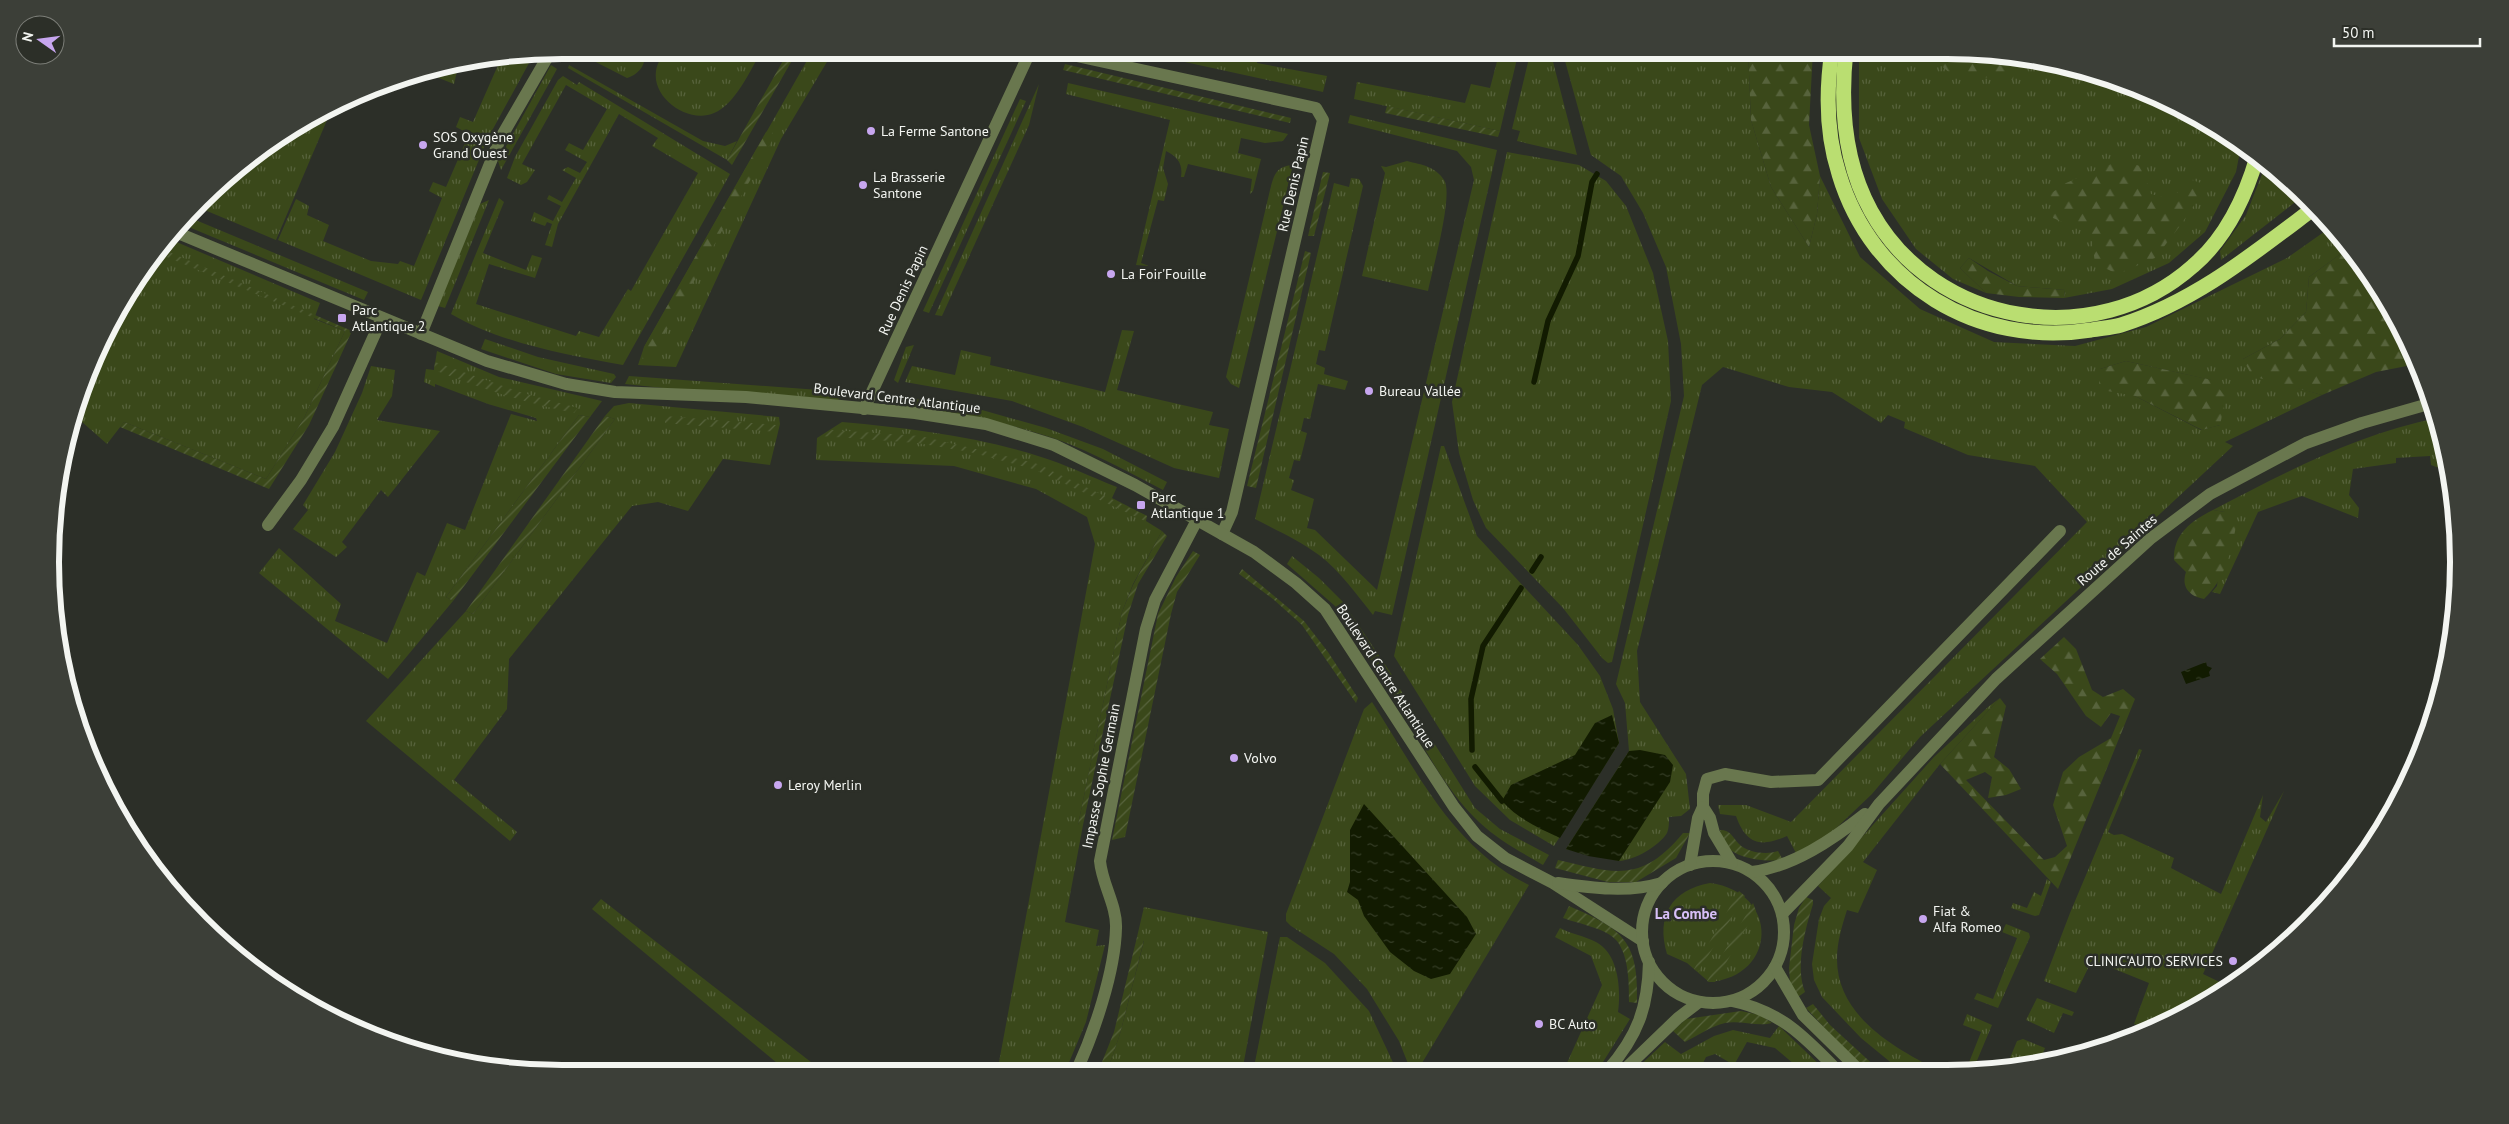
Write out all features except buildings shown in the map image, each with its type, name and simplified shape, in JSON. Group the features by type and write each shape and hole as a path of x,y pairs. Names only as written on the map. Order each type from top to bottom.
{"highway":[{"path":"1831,59 1829,94 1830,131 1838,173 1854,212 1876,246 1901,275 1950,310 1990,326 2033,334 2058,334 2119,326 2196,292 2242,262 2309,212"},
{"path":"1846,59 1843,108 1846,132 1853,168 1871,212 1895,246 1931,280 1958,296 2004,313 2057,318 2090,314 2120,307 2171,284 2210,250 2228,226 2241,203 2254,164"}],"street":[{"path":"421,334 500,139 546,59"},
{"name":"Rue Denis Papin","path":"864,409 1027,59"},
{"name":"Rue Denis Papin","path":"1090,59 1316,108 1323,120 1232,512 1222,534"},
{"name":"Boulevard Centre Atlantique","path":"181,233 487,361 527,374 615,392 746,397 986,424 1054,445 1135,485 1268,562 1325,610 1454,807 1477,836 1505,858 1553,883 1643,941"},
{"path":"268,525 302,480 333,428 382,318"},
{"name":"Route de Saintes","path":"1879,804 1996,678 2150,539 2210,494 2306,443 2362,423 2425,405"},
{"name":"Impasse Sophie Germain","path":"1079,1065 1089,1043 1110,970 1117,927 1102,876 1100,861 1146,630 1155,600 1197,520"},
{"path":"1732,863 1714,834 1710,818 1703,807 1702,794 1707,779 1725,774 1771,782 1818,780 2060,531"},
{"path":"1752,872 1775,867 1831,842 1879,804"},
{"path":"1782,914 1848,846 1879,804"},
{"path":"1690,865 1698,818 1703,807"},
{"path":"1718,861 1732,863 1752,872 1771,891 1782,914 1784,936 1775,966 1764,982 1749,993 1732,1001 1715,1003 1699,1002 1669,988 1649,962 1643,941 1643,920 1662,883 1670,876 1690,865 1718,861"},
{"name":"Boulevard Centre Atlantique","path":"1553,883 1605,889 1643,889 1662,883"},
{"path":"1611,1065 1641,1020 1648,986 1649,962"},
{"path":"1775,966 1807,1020 1854,1065"},
{"path":"1732,1001 1768,1011 1803,1034 1832,1065"},
{"path":"1629,1065 1678,1018 1699,1002"}],"green space":[{"path":"590,59 644,59 639,71 627,78"},
{"path":"660,59 757,59 736,95 722,109 704,116 684,112 674,107 666,99 656,81"},
{"path":"784,59 793,59 732,165 727,160"},
{"path":"808,59 829,59 781,139 676,367 638,365 644,347"},
{"path":"1171,59 1258,59 1257,63 1327,76 1323,92"},
{"path":"1498,59 1517,59 1500,131 1354,99 1357,82 1465,103 1471,84 1490,88"},
{"path":"1529,59 1552,59 1577,155 1517,141 1520,131 1512,129"},
{"path":"1564,59 1748,59 1751,120 1771,187 1809,247 1817,214 1820,176 1860,257 1920,309 1994,342 2075,346 2146,327 2287,258 2326,231 2343,252 2309,277 2306,312 2280,339 2243,359 2298,388 2322,395 2225,442 2233,446 1920,737 1872,794 1829,835 1796,853 1787,836 1769,842 1755,841 1749,838 1744,833 1736,816 1720,814 1718,805 1746,805 1791,822 2087,522 2035,466 1968,455 1904,428 1905,422 1888,415 1881,423 1832,392 1789,387 1723,367 1702,385 1637,651 1640,702 1686,774 1690,809 1681,816 1669,817 1668,831 1663,838 1653,847 1632,858 1619,861 1566,849 1629,751 1625,703 1616,684 1684,396 1681,344 1666,267 1643,213 1621,176 1591,155","holes":["2126,361 2211,380 2220,425 2201,430 2135,396 2100,369"]},
{"path":"1748,59 1813,59 1809,125 1820,176 1817,214 1809,247 1771,187 1751,120"},
{"path":"1859,59 1980,60 2045,68 2109,85 2140,97 2199,126 2240,153 2236,172 2205,232 2169,263 2112,289 2064,298 2065,290 2017,286 1969,258 1960,268 1986,293 1953,279 1916,249 1882,199 1859,138"},
{"path":"1933,59 2015,63 2013,80 1951,74"},
{"path":"531,60 488,138 421,300 278,240 296,199 309,206 307,215 329,225 323,241 371,261 398,264 400,261 414,266 442,198 429,191 433,182 446,187 469,134 456,127 460,117 473,122 499,63"},
{"path":"1065,64 1291,118 1290,123 1063,70"},
{"path":"551,65 557,69 501,170 498,161"},
{"path":"569,65 703,141 725,146 737,141 727,160 568,68"},
{"path":"457,70 454,84 433,76"},
{"path":"563,76 577,85 579,82 730,174 623,365 534,347 491,333 451,314 499,198 504,202 483,253 526,270 532,255 542,258 535,278 489,264 476,304 576,336 579,331 599,337 628,289 631,291 698,173 652,146 658,138 619,114 558,224 552,247 545,245 552,224 547,222 545,226 531,221 534,212 553,221 561,206 547,199 549,195 562,202 576,178 562,170 568,167 580,173 587,162 565,150 569,143 583,150 607,109 566,85 522,164 535,170 527,182 521,185 507,178 515,157 558,80"},
{"path":"1068,83 1288,134 1283,141 1265,143 1241,138 1238,153 1261,159 1253,191 1250,194 1252,179 1188,164 1184,177 1181,177 1179,161 1166,151 1163,168 1168,184 1164,201 1158,200 1141,263 1149,266 1136,265 1170,120 1066,94"},
{"path":"1039,84 1029,125 942,316 935,315"},
{"path":"1020,99 1026,101 929,313 923,311"},
{"path":"1387,106 1500,131 1498,137 1385,113"},
{"path":"1350,115 1497,150 1392,615 1375,611 1373,615 1327,561 1295,540 1255,519 1334,183 1349,187 1351,178 1359,179 1363,186 1325,351 1319,350 1316,364 1325,368 1324,374 1348,381 1345,390 1318,384 1310,419 1304,418 1301,431 1307,433 1300,461 1294,460 1289,478 1294,480 1291,490 1314,499 1307,528 1315,530 1377,590 1474,180 1471,167 1457,151 1348,123"},
{"path":"329,116 276,240 203,209 256,163 310,126"},
{"path":"772,130 773,139 653,355 647,363 642,362 644,347 766,132"},
{"path":"1507,152 1579,165 1606,181 1626,206 1653,273 1668,341 1671,401 1612,662 1608,663 1563,608 1486,528 1473,500 1459,453 1452,402"},
{"path":"1407,161 1428,167 1437,172 1444,180 1446,188 1444,216 1428,291 1362,276 1385,173 1381,166 1386,167"},
{"path":"2118,161 2141,166 2151,194 2170,199 2192,180 2201,183 2200,196 2155,258 2117,274 2095,263 2091,234 2053,218 2050,194 2066,183"},
{"path":"1293,165 1239,388 1231,384 1226,377 1270,190 1279,169"},
{"path":"2263,171 2297,201 2221,260 2220,251 2246,215"},
{"path":"1323,172 1330,173 1314,236 1308,236"},
{"path":"489,200 445,308 438,306 480,204"},
{"path":"194,219 368,292 364,300 187,226"},
{"path":"175,241 320,303 314,319 345,331 304,418 266,479 124,422 107,444 79,420 85,400 97,369 126,310 144,282"},
{"path":"167,251 352,331 309,425 269,489 120,427 124,422 266,479 304,418 345,331 163,256"},
{"path":"1305,251 1311,253 1256,488 1247,486"},
{"path":"2343,252 2383,310 2410,365 2376,372 2322,395 2252,376 2243,359 2280,339 2306,312 2309,277"},
{"path":"1969,258 1988,271 2017,286 2065,290 2064,298 2019,297 1986,293 1960,268"},
{"path":"1122,330 1134,331 1117,390 1213,412 1209,425 1229,429 1219,478 1174,468 1083,427 1012,401 905,382 912,366 955,375 961,350 991,357 990,365 1105,392"},
{"path":"485,339 538,357 614,374 616,377 611,383 556,374 481,349"},
{"path":"914,345 898,383 894,380 906,347"},
{"path":"437,351 499,377 602,401 590,417 579,415 446,597 453,601 388,679 259,573 279,548 341,604 335,621 387,643 417,572 425,576 447,523 465,530 511,414 537,421 536,418 424,382 426,369 434,370"},
{"path":"2126,361 2212,380 2226,397 2220,425 2202,430 2135,396 2102,390 2099,384 2100,369"},
{"path":"435,362 523,393 578,408 574,413 538,405 468,383 434,370"},
{"path":"371,366 395,370 392,396 377,420 440,431 388,497 381,490 342,542 347,547 336,557 293,529 308,510 303,505 335,452 362,393"},
{"path":"629,376 846,392 838,400 721,394 625,384"},
{"path":"892,395 982,410 1046,428 1103,449 1167,482 1163,490 1101,458 1053,438 986,420 898,405"},
{"path":"629,403 779,417 780,424 770,465 723,459 688,511 658,502 632,506 509,659 507,709 454,780 517,832 510,841 366,721 466,611 473,614 615,419 605,416 614,406"},
{"path":"579,415 590,417 453,601 446,597"},
{"path":"605,416 615,419 473,614 466,611"},
{"path":"665,416 776,425 777,432 665,423"},
{"path":"2430,420 2442,469 2431,465 2430,456 2396,458 2396,463 2353,469 2349,495 2359,508 2358,518 2302,496 2258,512 2220,594 2212,592 2217,586 2225,512 2213,510 2322,456 2350,444 2407,425"},
{"path":"842,422 916,430 966,438 1014,449 1048,459 1117,487 1112,498 1147,516 1146,521 1162,531 1133,584 1122,612 1078,825 1083,825 1065,922 1099,930 1096,946 1105,945 1086,1022 1068,1065 998,1065 1095,544 1087,517 1036,489 954,466 816,460 817,438"},
{"path":"832,430 920,436 1035,463 1147,516 1145,521 1033,469 970,452 917,443 821,436"},
{"path":"1441,446 1444,446 1477,536 1578,645 1600,676 1613,709 1619,743 1554,846 1510,820 1475,786 1394,656"},
{"path":"2213,510 2225,512 2236,526 2226,565 2217,583 2204,599 2194,596 2188,590 2185,582 2186,572 2174,560 2174,551 2185,529 2197,519"},
{"path":"1162,531 1167,536 1138,584 1128,615 1083,825 1078,825 1122,612 1133,585"},
{"path":"1193,551 1200,555 1177,592 1171,614 1125,837 1112,840 1158,614 1176,577"},
{"path":"1292,556 1319,578 1343,602 1392,675 1384,680 1335,606 1287,564"},
{"path":"1242,569 1304,621 1328,652 1358,698 1356,703 1302,625 1273,599 1239,574"},
{"path":"2064,637 2076,649 2092,690 2103,697 2123,689 2135,699 2058,889 1940,764 2000,698 2006,706 1994,757 2009,769 2021,789 2006,795 1988,798 1992,777 1985,772 1966,780 2044,860 2055,857 2067,846 2053,805 2063,772 2079,757 2111,738 2120,716 2111,713 2101,727 2086,716 2057,674 2040,659"},
{"path":"1400,689 1475,808 1500,829 1549,855 1543,865 1494,834 1466,808 1442,777 1393,694"},
{"path":"2000,698 1940,764 1863,862 1877,870 1858,913 1847,910 1842,928 1837,953 1840,979 1847,997 1857,1013 1871,1028 1887,1040 1929,1065 1894,1065 1861,1038 1822,997 1814,980 1812,964 1819,919 1824,906 1831,898 1818,886 1934,757"},
{"path":"1372,702 1438,806 1457,829 1478,850 1502,869 1529,885 1421,1065 1409,1065 1399,1041 1367,989 1334,954 1286,921 1286,914 1364,709"},
{"path":"2139,749 2142,750 2108,832 2114,835 2122,834 2174,858 2171,868 2221,894 2263,795 2260,817 2266,822 2284,791 2203,974 2222,983 2199,998 2141,1026 2134,1024 2149,983 2092,960 2076,993 2044,981 2070,913"},
{"path":"1720,830 1729,833 1739,844 1752,851 1763,853 1778,851 1783,860 1754,859 1735,853 1722,840"},
{"path":"1683,833 1690,833 1676,858 1636,882 1608,882 1555,868 1558,860 1611,871 1640,867 1654,861"},
{"path":"2047,879 2051,882 2039,915 2035,916 2011,908 2013,903 2027,908 2034,892 2041,896"},
{"path":"1710,883 1733,890 1749,902 1759,917 1762,934 1758,951 1748,966 1732,977 1709,982 1687,963 1667,954 1664,928 1665,917 1676,899 1685,892"},
{"path":"1739,891 1745,896 1698,972 1694,969"},
{"path":"1806,897 1813,900 1813,904 1802,948 1801,971 1805,992 1798,997 1790,982 1789,968 1794,925 1799,908"},
{"path":"601,899 815,1065 779,1065 592,909"},
{"path":"1753,903 1756,911 1715,982 1707,981"},
{"path":"1569,906 1603,922 1615,930 1624,940 1631,951 1635,965 1637,1003 1629,1002 1626,962 1617,941 1599,930 1563,918"},
{"path":"1144,907 1268,932 1243,1065 1109,1065 1120,1034 1144,941 1137,937"},
{"path":"2006,924 2029,933 2030,937 1998,1008 1974,999 1977,993 1993,999 2017,938 2002,932"},
{"path":"1560,928 1596,942 1610,955 1614,964 1619,993 1618,1012 1630,1019 1600,1065 1565,1065 1602,985 1591,956 1555,937"},
{"path":"1137,937 1144,940 1120,1034 1109,1065 1101,1065 1114,1032"},
{"path":"1280,937 1287,937 1325,963 1369,1011 1394,1065 1254,1065"},
{"path":"2037,998 2074,1012 2072,1016 2063,1013 2054,1033 2026,1020"},
{"path":"1813,1004 1830,1025 1874,1065 1859,1065 1806,1008"},
{"path":"1741,1011 1760,1015 1772,1023 1737,1022 1720,1024 1685,1042 1673,1031 1686,1019"},
{"path":"1967,1014 1992,1025 1975,1064 1968,1064 1981,1032 1963,1025"},
{"path":"1779,1026 1820,1065 1795,1065 1775,1048 1747,1042 1734,1065 1715,1054 1706,1057 1702,1065 1640,1065 1665,1042 1681,1054 1714,1036 1733,1030 1770,1038"},
{"path":"2023,1039 2045,1048 2042,1057 2009,1061 2017,1041"}],"water":[{"path":"2206,662 2207,666 2212,668 2209,672 2210,676 2186,684 2181,672"},
{"path":"1612,715 1619,743 1560,838 1536,827 1502,801 1511,785 1575,755 1595,723"},
{"path":"1640,750 1665,755 1673,765 1670,782 1619,861 1588,856 1566,849 1629,751"},
{"path":"1364,804 1467,917 1476,934 1450,974 1431,979 1414,971 1390,952 1364,916 1358,900 1347,892 1350,882 1350,830"}],"waterway":[{"path":"1534,382 1548,321 1578,256 1592,182 1597,174"},
{"path":"1532,571 1541,557"},
{"path":"1472,750 1471,699 1483,646 1521,588"},
{"path":"1475,767 1502,801"}],"place":[{"name":"La Ferme Santone","path":"871,131"},
{"name":"SOS Oxygène Grand Ouest","path":"423,145"},
{"name":"La Brasserie Santone","path":"863,185"},
{"name":"La Foir'Fouille","path":"1111,274"},
{"name":"Parc Atlantique 2","path":"342,318"},
{"name":"Bureau Vallée","path":"1369,391"},
{"name":"Parc Atlantique 1","path":"1141,505"},
{"name":"Volvo","path":"1234,758"},
{"name":"Leroy Merlin","path":"778,785"},
{"name":"Fiat & Alfa Romeo","path":"1923,919"},
{"name":"CLINIC'AUTO SERVICES","path":"2233,961"},
{"name":"BC Auto","path":"1539,1024"}],"district":[{"name":"La Combe","path":"1686,914"}]}
